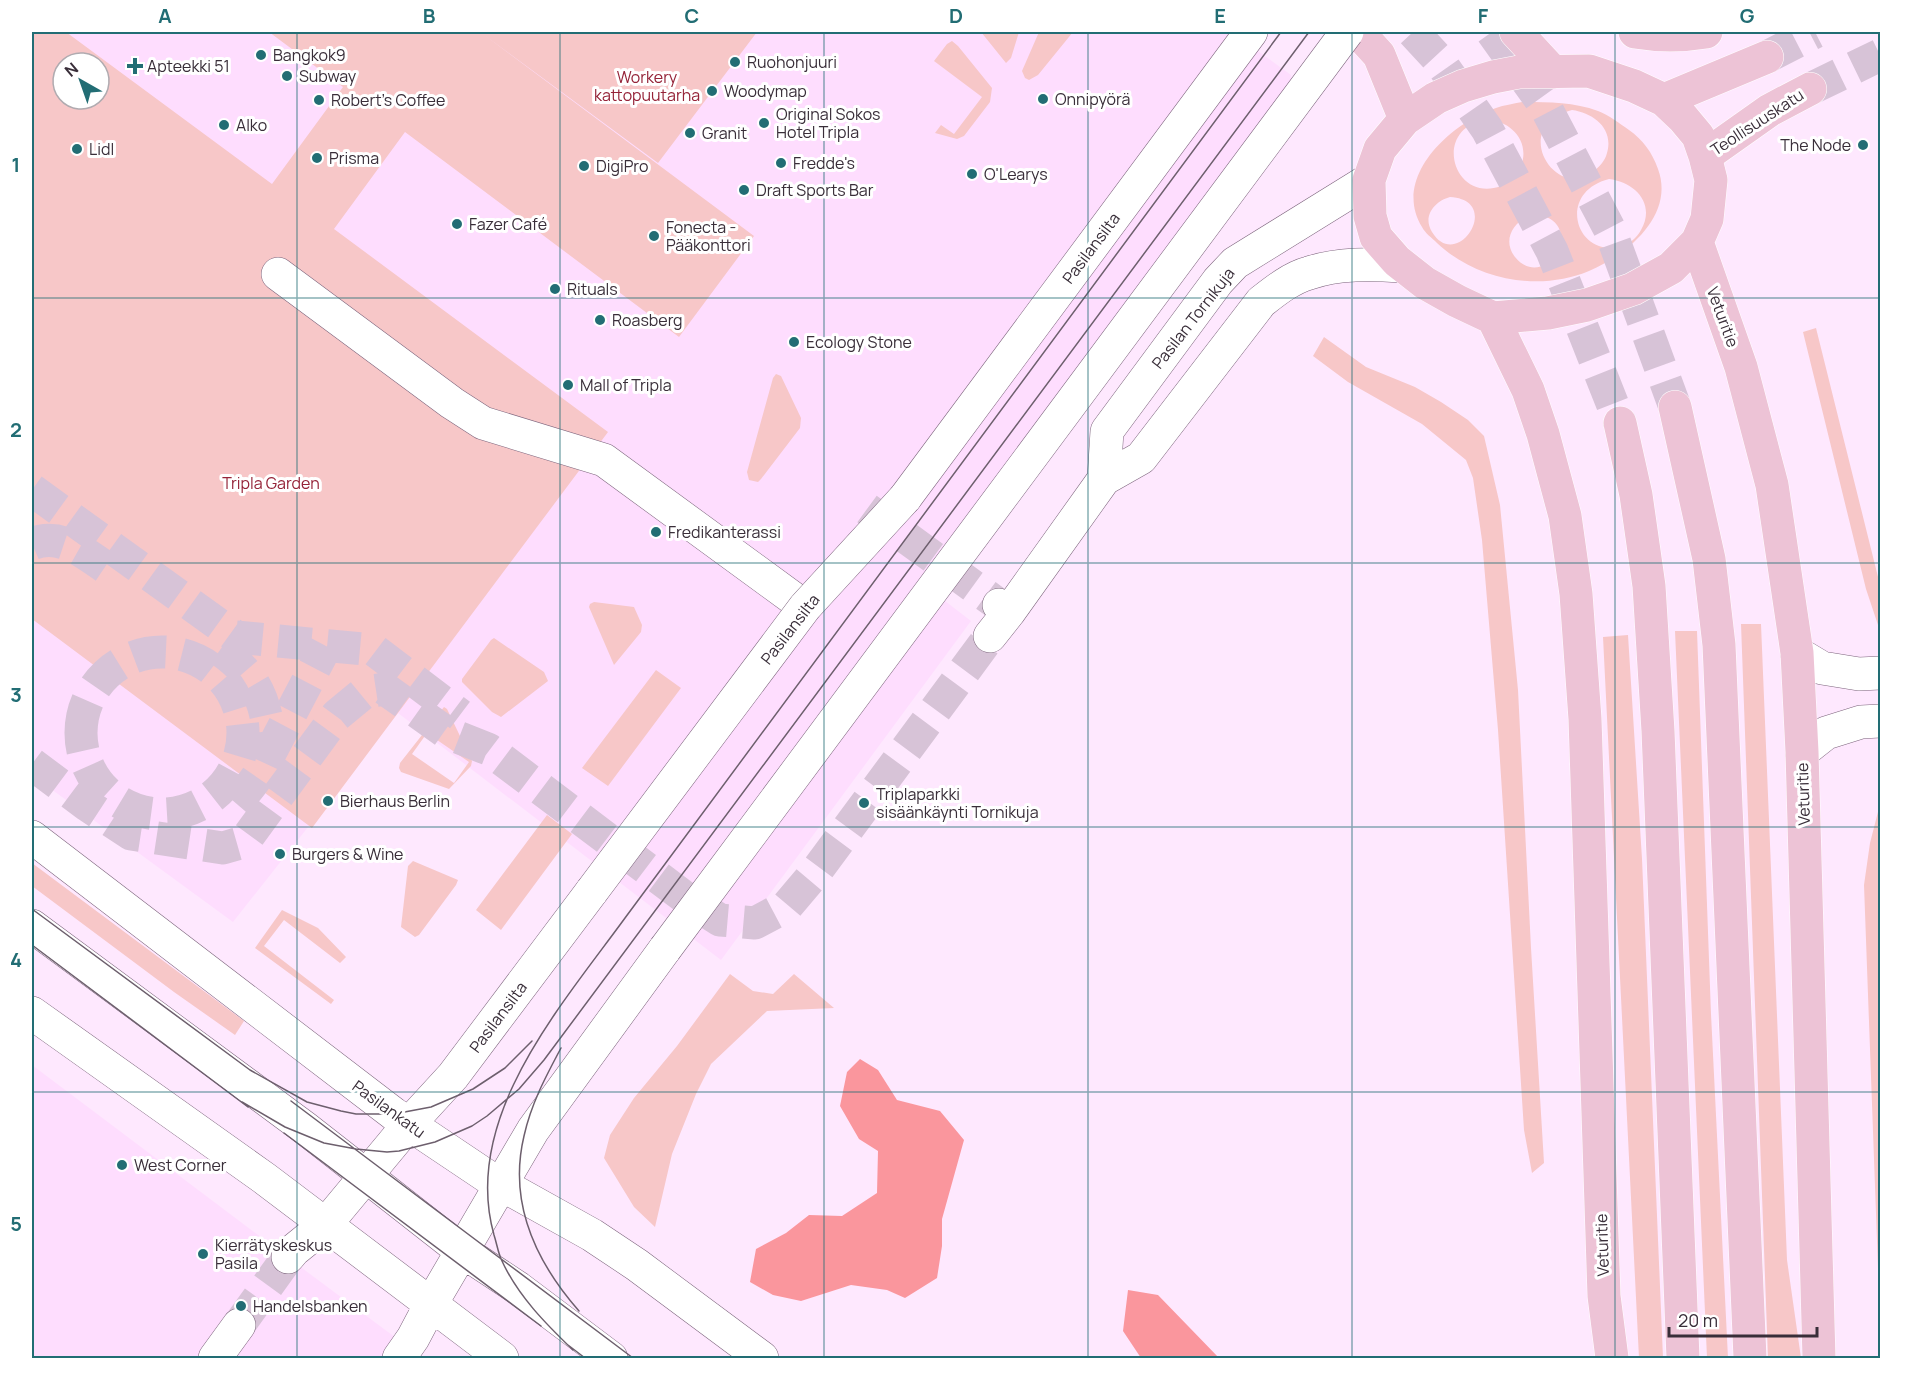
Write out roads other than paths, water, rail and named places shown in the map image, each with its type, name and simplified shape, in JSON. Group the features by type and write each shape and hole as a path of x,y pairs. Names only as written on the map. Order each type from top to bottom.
{"main road":[{"path":"1358,32 1379,55 1406,119"},
{"path":"1516,32 1553,72"},
{"path":"1635,32 1654,35 1687,35 1706,32"},
{"path":"1664,100 1767,57"},
{"path":"1589,71 1634,86 1664,100 1683,118 1698,136 1711,180 1707,219 1697,242 1671,268 1633,289 1587,305 1548,313 1493,318 1441,292 1402,266 1376,237 1370,216 1369,180 1380,149 1406,119 1436,98 1463,86 1519,72 1553,72 1589,71"},
{"name":"Teollisuuskatu","path":"1705,156 1770,110 1810,88"},
{"name":"Veturitie","path":"1697,242 1742,367 1772,485 1797,653 1802,752 1819,1359"},
{"name":"Veturitie","path":"1493,318 1528,390 1543,434 1565,516 1576,594 1585,719 1604,1296 1612,1359"},
{"path":"1675,407 1709,559 1719,645 1750,1359"},
{"path":"1620,423 1636,495 1650,597 1658,731 1683,1359"}],"street":[{"name":"Pasilansilta","path":"288,1257 326,1224 453,1076 806,607 905,498 1251,32"},
{"path":"399,1359 414,1338 431,1304 533,1130 1347,32"},
{"name":"Pasilan Tornikuja","path":"1104,479 1107,431 1218,281 1235,263 1369,180"},
{"path":"999,618 1104,479 1141,458 1261,302 1308,273 1362,263 1402,266"},
{"path":"278,274 452,403 483,423 604,460 806,607"},
{"path":"1797,653 1822,668 1859,674 1881,674"},
{"path":"1802,752 1826,733 1861,722 1881,721"},
{"name":"Pasilankatu","path":"32,837 410,1124 500,1184 592,1235 628,1259 762,1359"},
{"path":"32,926 305,1128 462,1251 518,1288 611,1359"},
{"path":"32,1013 326,1224 502,1359"},
{"path":"215,1359 239,1325"}],"tunnel":[{"path":"1413,32 1438,59 1487,129 1552,251 1620,423"},
{"path":"1492,32 1545,106 1610,230 1675,407"},
{"path":"1767,57 1815,32"},
{"path":"1810,89 1880,55"},
{"path":"32,490 236,637 374,650 460,715"},
{"path":"867,509 999,605"},
{"path":"32,544 52,540 61,542 79,550 105,567"},
{"path":"32,764 131,834 223,848 244,842 337,715 365,692 385,689 447,733 488,749 687,899 720,920 755,923 787,906 815,873 990,636"},
{"path":"269,755 326,646"},
{"path":"220,650 239,666 253,683 266,714 270,741 269,752 262,769 231,809"},
{"path":"162,652 178,653 193,658 220,675 237,702 242,717 243,733 242,749 237,764 220,791 193,808 178,813 162,814 146,813 131,808 104,791 87,764 82,749 81,733 82,717 87,702 104,675 131,658 146,653 162,652"},
{"path":"239,1325 288,1257"}],"tram line":[{"path":"573,1350 524,1298 501,1258 494,1235 488,1191 492,1148 504,1106 523,1066 573,988 1281,32"},
{"path":"242,1102 285,1127 324,1143 387,1152 435,1142 472,1126 519,1089 544,1060 1309,32"},
{"path":"32,909 250,1070 307,1102 341,1111 356,1114 394,1114 431,1107 473,1089 505,1068 532,1041"},
{"path":"32,945 248,1107"},
{"path":"561,1048 540,1090 527,1124 520,1161 520,1185 523,1208 538,1252 579,1311"},
{"path":"291,1101 633,1358"},
{"path":"284,1133 541,1326"},
{"path":"568,1345 585,1358"}],"place":[{"name":"Bangkok9","path":"261,55"},
{"name":"Ruohonjuuri","path":"735,62"},
{"name":"Apteekki 51","path":"135,66"},
{"name":"Subway","path":"287,76"},
{"name":"Woodymap","path":"712,91"},
{"name":"Onnipyörä","path":"1043,99"},
{"name":"Robert's Coffee","path":"319,100"},
{"name":"Original Sokos Hotel Tripla","path":"764,123"},
{"name":"Alko","path":"224,125"},
{"name":"Granit","path":"690,133"},
{"name":"The Node","path":"1863,145"},
{"name":"Lidl","path":"77,149"},
{"name":"Prisma","path":"317,158"},
{"name":"Fredde's","path":"781,163"},
{"name":"DigiPro","path":"584,166"},
{"name":"O'Learys","path":"972,174"},
{"name":"Draft Sports Bar","path":"744,190"},
{"name":"Fazer Café","path":"457,224"},
{"name":"Fonecta - Pääkonttori","path":"654,236"},
{"name":"Rituals","path":"555,289"},
{"name":"Roasberg","path":"600,320"},
{"name":"Ecology Stone","path":"794,342"},
{"name":"Mall of Tripla","path":"568,385"},
{"name":"Fredikanterassi","path":"656,532"},
{"name":"Bierhaus Berlin","path":"328,801"},
{"name":"Triplaparkki sisäänkäynti Tornikuja","path":"864,803"},
{"name":"Burgers & Wine","path":"280,854"},
{"name":"West Corner","path":"122,1165"},
{"name":"Kierrätyskeskus Pasila","path":"203,1254"},
{"name":"Handelsbanken","path":"241,1306"}],"park label":[{"name":"Workery kattopuutarha","path":"647,86"},
{"name":"Tripla Garden","path":"271,483"}]}
